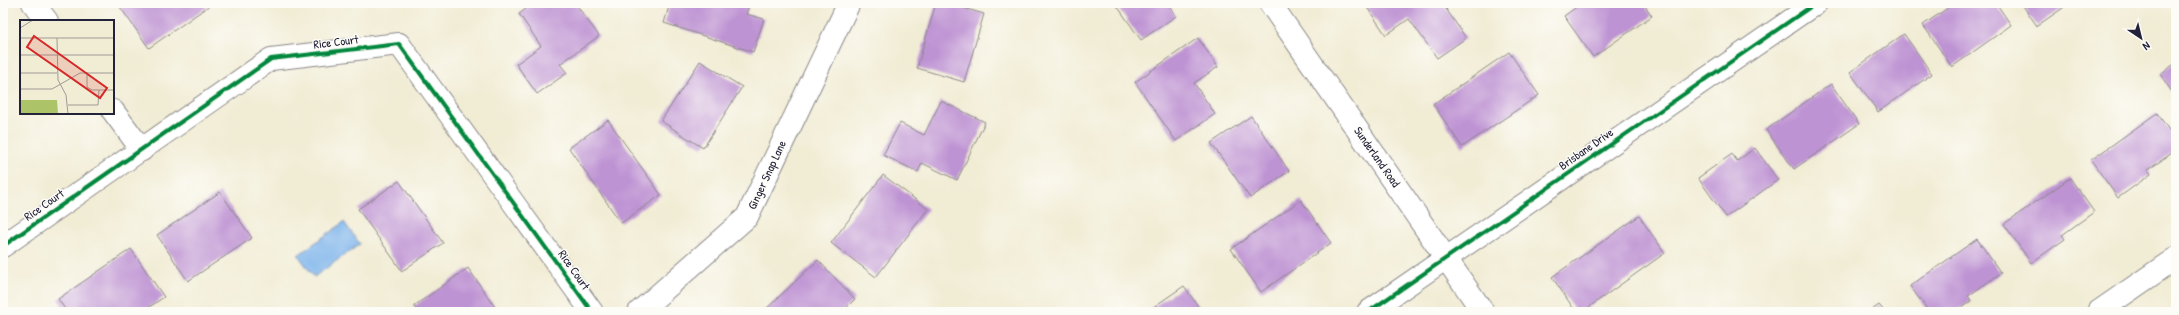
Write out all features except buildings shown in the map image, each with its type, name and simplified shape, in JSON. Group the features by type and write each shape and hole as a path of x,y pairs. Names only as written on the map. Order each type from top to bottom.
{"street":[{"path":"33,3 46,20"},
{"name":"Ginger Snap Lane","path":"639,312 747,217 849,3"},
{"name":"Sunderland Road","path":"1270,3 1483,312"},
{"name":"Brisbane Drive","path":"1368,312 1816,3"},
{"name":"Rice Court","path":"3,246 271,60 399,44 592,312"},
{"path":"114,112 142,150"},
{"path":"2098,312 2176,258"}],"water":[{"path":"344,222 360,244 314,277 298,255"}],"cycle path":[{"path":"1368,312 1816,3"},
{"path":"3,246 271,59 399,44 592,312"}]}
